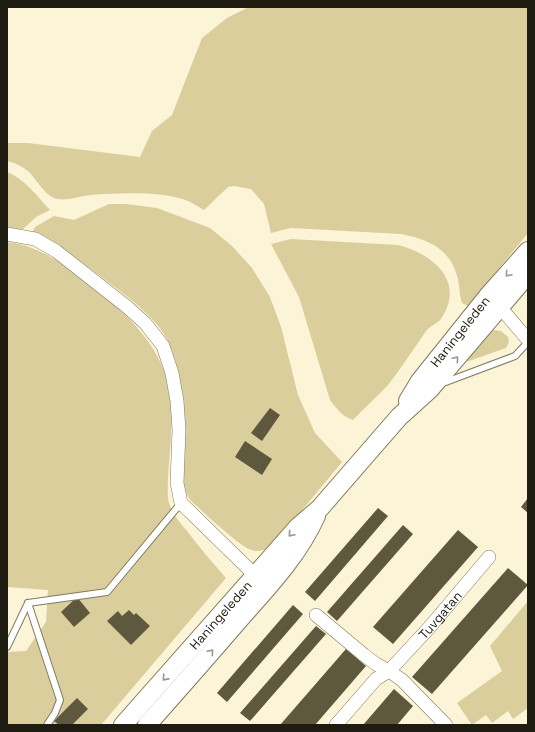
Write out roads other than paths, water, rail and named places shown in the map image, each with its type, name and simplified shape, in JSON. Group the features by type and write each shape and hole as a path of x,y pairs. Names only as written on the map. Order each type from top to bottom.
{"main road":[{"name":"Haningeleden","path":"123,725 262,581 294,554 309,532 320,508 399,417 430,389 494,302 528,251"},
{"name":"Haningeleden","path":"399,417 420,381 494,302 528,274"},
{"name":"Haningeleden","path":"148,725 262,581"}],"street":[{"path":"7,234 35,239 56,251 126,306 145,323 163,346 172,373 177,401 179,430 177,484 181,503 262,581"},
{"path":"494,302 528,341"},
{"name":"Tuvgatan","path":"336,725 376,679 389,671 428,629 489,557"},
{"path":"316,615 364,655 402,680 446,725"}],"lane":[{"path":"430,389 447,381 515,356 528,341"},
{"path":"28,603 107,592 181,503"},
{"path":"7,646 28,603"},
{"path":"28,603 60,700 55,713 47,725"}]}
